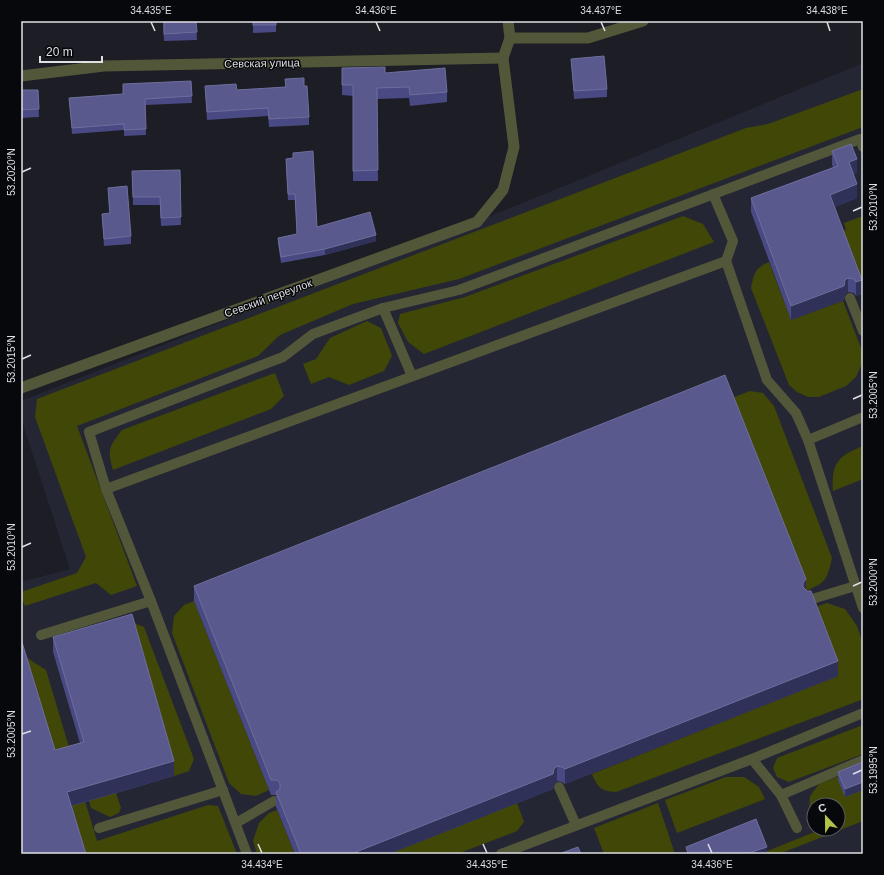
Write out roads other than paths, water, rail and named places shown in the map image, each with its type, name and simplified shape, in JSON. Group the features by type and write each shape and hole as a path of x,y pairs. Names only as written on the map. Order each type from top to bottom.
{"street":[{"path":"503,58 510,38 508,21"},
{"path":"510,38 588,38 643,21"},
{"name":"Севская улица","path":"21,76 104,66 503,58"},
{"name":"Севский переулок","path":"21,388 477,222 503,190 514,147 503,58"}],"lane":[{"path":"247,854 151,601 106,489 89,432 283,357 313,334 383,308 459,290 860,139 863,147"},
{"path":"713,194 733,241 726,261 767,380 796,413 808,440 863,608"},
{"path":"106,489 726,261"},
{"path":"850,298 863,331"},
{"path":"383,308 412,376"},
{"path":"808,440 863,417"},
{"path":"808,600 855,586"},
{"path":"41,635 151,601"},
{"path":"501,854 752,759 863,713"},
{"path":"752,759 781,795 797,828"},
{"path":"781,795 863,760"},
{"path":"559,787 576,825"},
{"path":"99,828 223,790"},
{"path":"236,823 274,801"}]}
